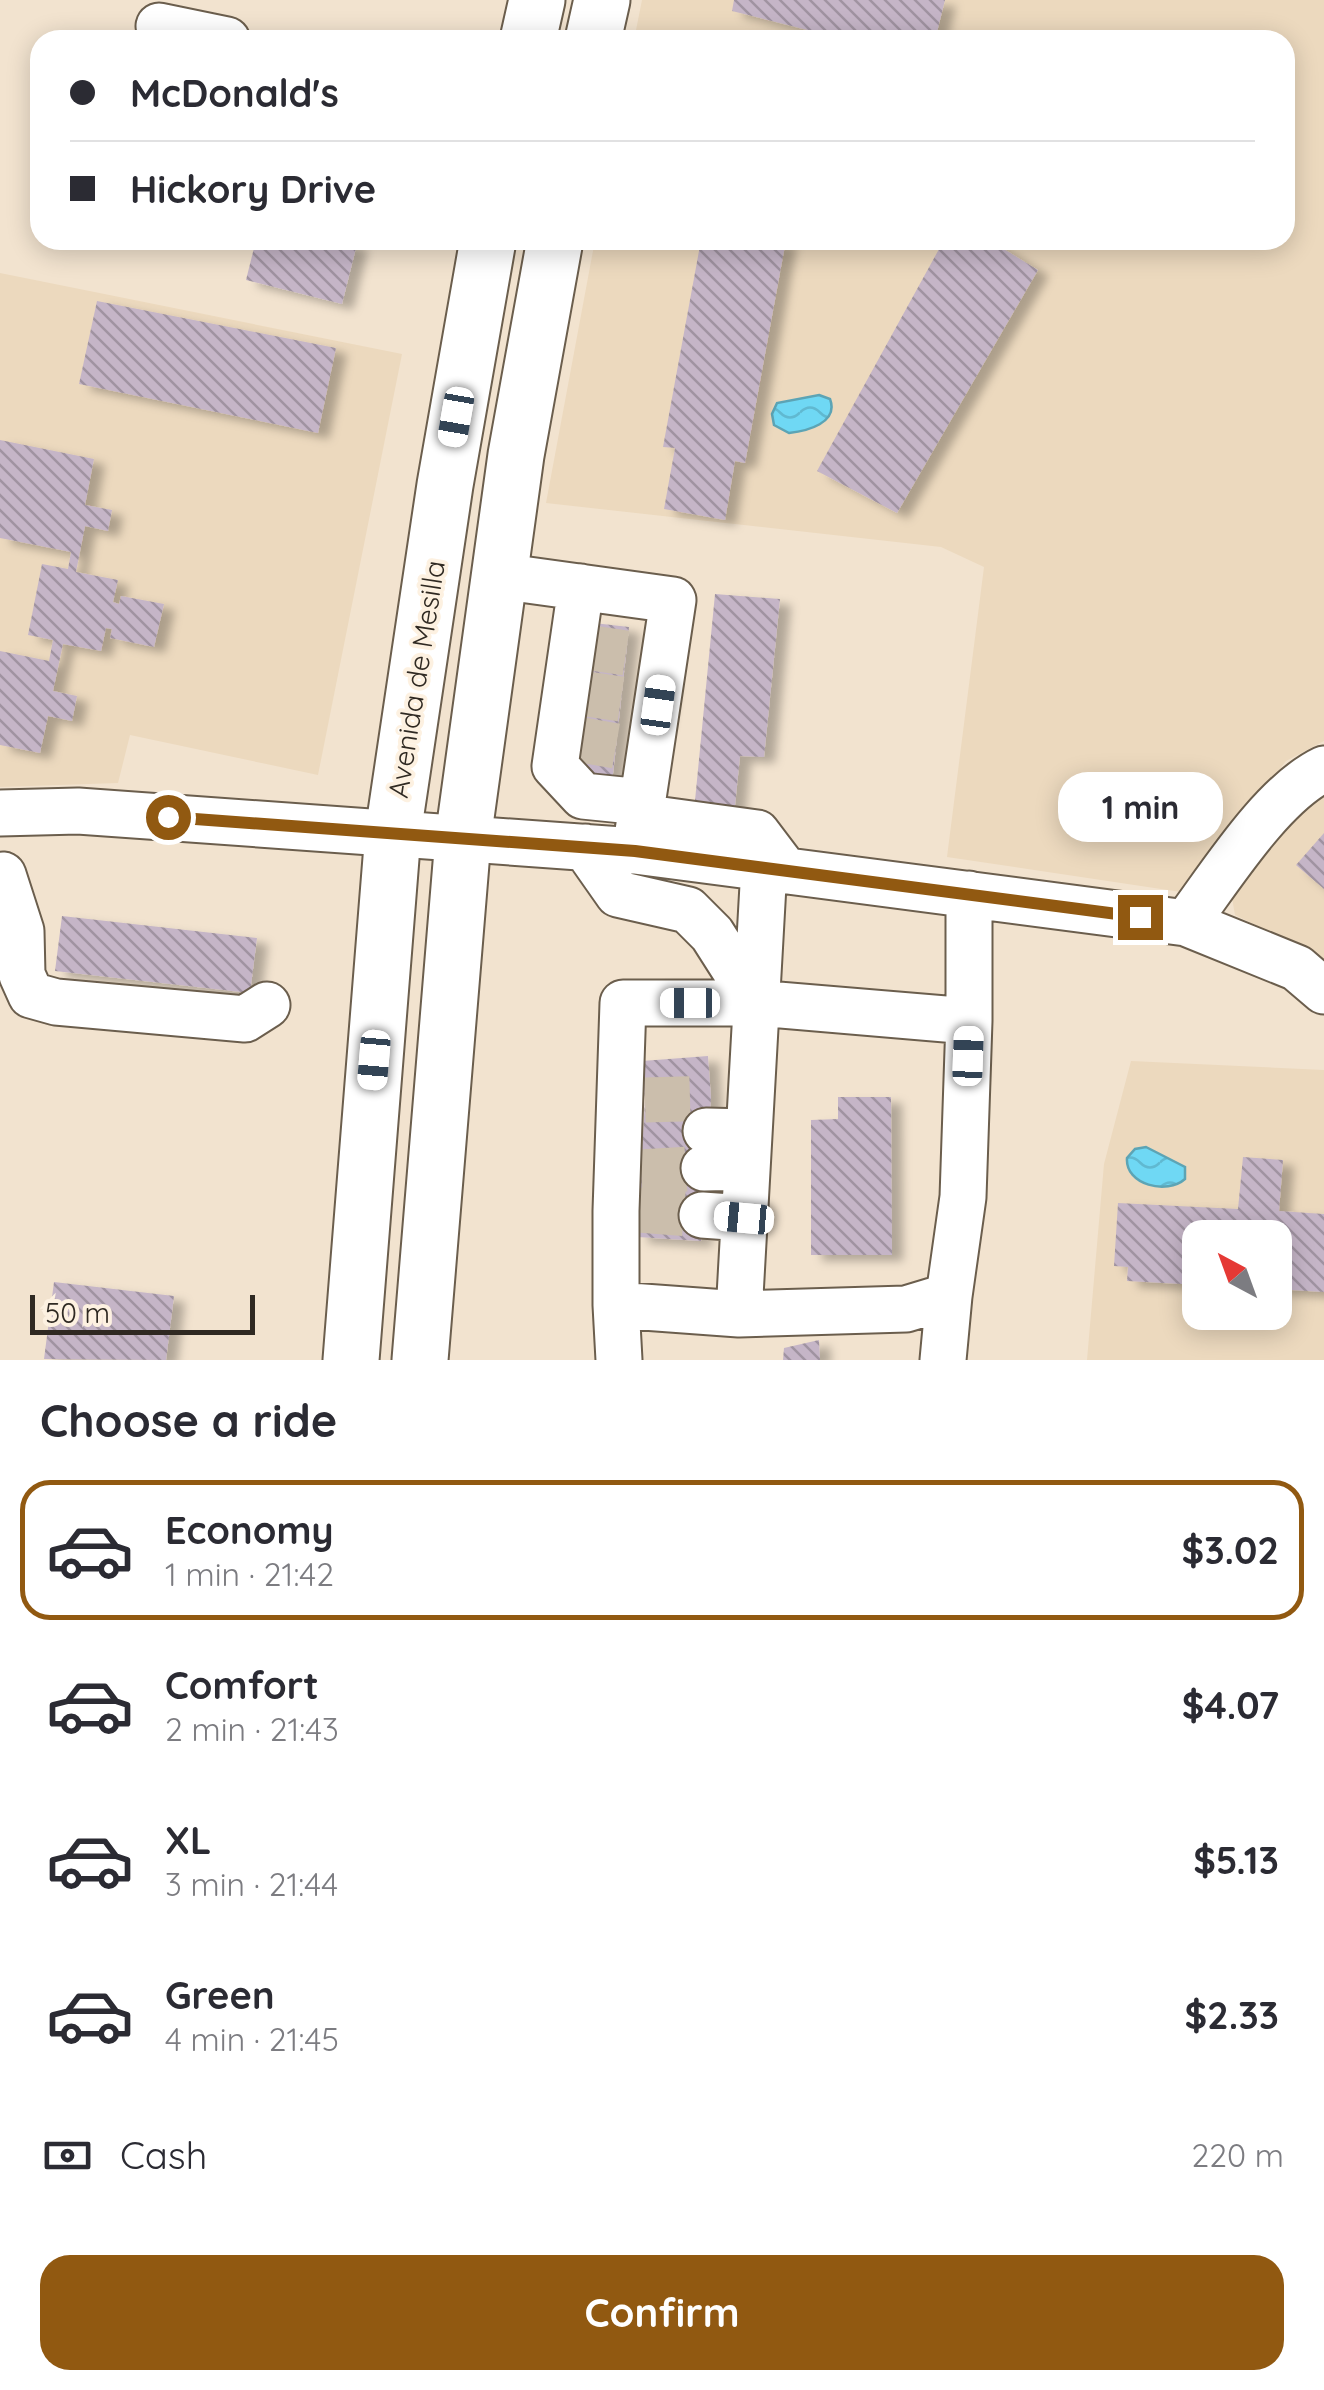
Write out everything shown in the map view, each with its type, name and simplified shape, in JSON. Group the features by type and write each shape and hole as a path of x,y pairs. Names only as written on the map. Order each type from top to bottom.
{"main road":[{"path":"530,30 537,0"},
{"path":"595,30 602,0"},
{"name":"Avenida de Mesilla","path":"351,1360 392,834 451,449 486,250"},
{"path":"420,1360 463,839 516,455 553,250"},
{"path":"451,449 516,455"}],"street":[{"path":"158,26 178,30"},
{"path":"500,576 673,600 614,651 602,743"},
{"path":"581,586 614,651 602,743 639,823"},
{"path":"602,743 556,766 583,796 639,823 774,869 1186,922 1297,968 1324,990"},
{"path":"1186,922 1248,840 1305,778 1324,769"},
{"path":"0,813 78,811 585,847 639,823"},
{"path":"585,847 618,894 688,910 712,934 756,1003"},
{"path":"739,1314 723,1217 728,1132 756,1003 774,869"},
{"path":"3,875 22,931 22,975 31,995 56,1002 218,1018 245,1019 267,1004"},
{"path":"942,1360 963,1198 969,894"},
{"path":"618,1360 616,1305 631,1153 624,1003 756,1003 969,1021"},
{"path":"616,1305 739,1314 906,1309 950,1296"}],"shaded area":[{"path":"642,0 1324,0 1324,741 1286,761 1181,892 947,857 984,567 941,547 546,503 593,250 1295,250 1295,30 636,30"},
{"path":"0,273 402,354 318,775 130,735 118,783 0,787"},
{"path":"1324,788 1324,959 1235,915 1231,892 1315,790"},
{"path":"1131,1061 1324,1070 1324,1360 1087,1360 1104,1164"}],"water":[{"path":"819,395 830,399 832,407 820,424 789,433 774,425 772,414 777,403"},
{"path":"1146,1147 1185,1167 1185,1179 1158,1187 1140,1181 1128,1167 1127,1158 1135,1149"}],"building":[{"path":"734,0 945,0 938,30 807,30 732,11"},
{"path":"254,250 356,250 342,304 246,280"},
{"path":"699,250 784,250 745,463 735,461 725,520 664,509 675,448 663,447"},
{"path":"939,250 1005,250 1038,270 897,513 817,471"},
{"path":"97,301 336,348 318,433 79,384"},
{"path":"0,440 94,459 85,505 112,510 108,531 85,526 76,572 118,580 113,602 119,604 121,596 164,604 154,647 110,638 112,629 106,628 101,651 63,644 53,691 77,696 72,721 48,716 40,753 0,745 0,651 49,661 53,640 28,635 42,564 68,569 71,552 0,538"},
{"path":"715,594 780,599 764,757 740,756 734,815 694,811"},
{"path":"594,623 629,627 612,783 578,779"},
{"path":"1324,833 1324,889 1296,865"},
{"path":"62,916 257,938 250,993 55,971"},
{"path":"708,1056 711,1098 701,1241 637,1237 645,1100 642,1061"},
{"path":"838,1097 891,1097 892,1255 811,1255 811,1120 838,1119"},
{"path":"1243,1157 1283,1160 1279,1211 1324,1214 1324,1292 1292,1290 1292,1220 1182,1220 1182,1284 1127,1281 1128,1267 1114,1266 1118,1203 1238,1209"},
{"path":"54,1282 174,1296 166,1360 44,1359"},
{"path":"819,1340 820,1360 783,1360 784,1348"}],"tunnel":[{"path":"592,648 626,653"},
{"path":"587,694 621,699"},
{"path":"582,740 616,746"},
{"path":"645,1100 711,1098"},
{"path":"641,1172 704,1168"},
{"path":"639,1210 702,1215"}],"route":[{"path":"168,817 635,851 1140,917"}]}
